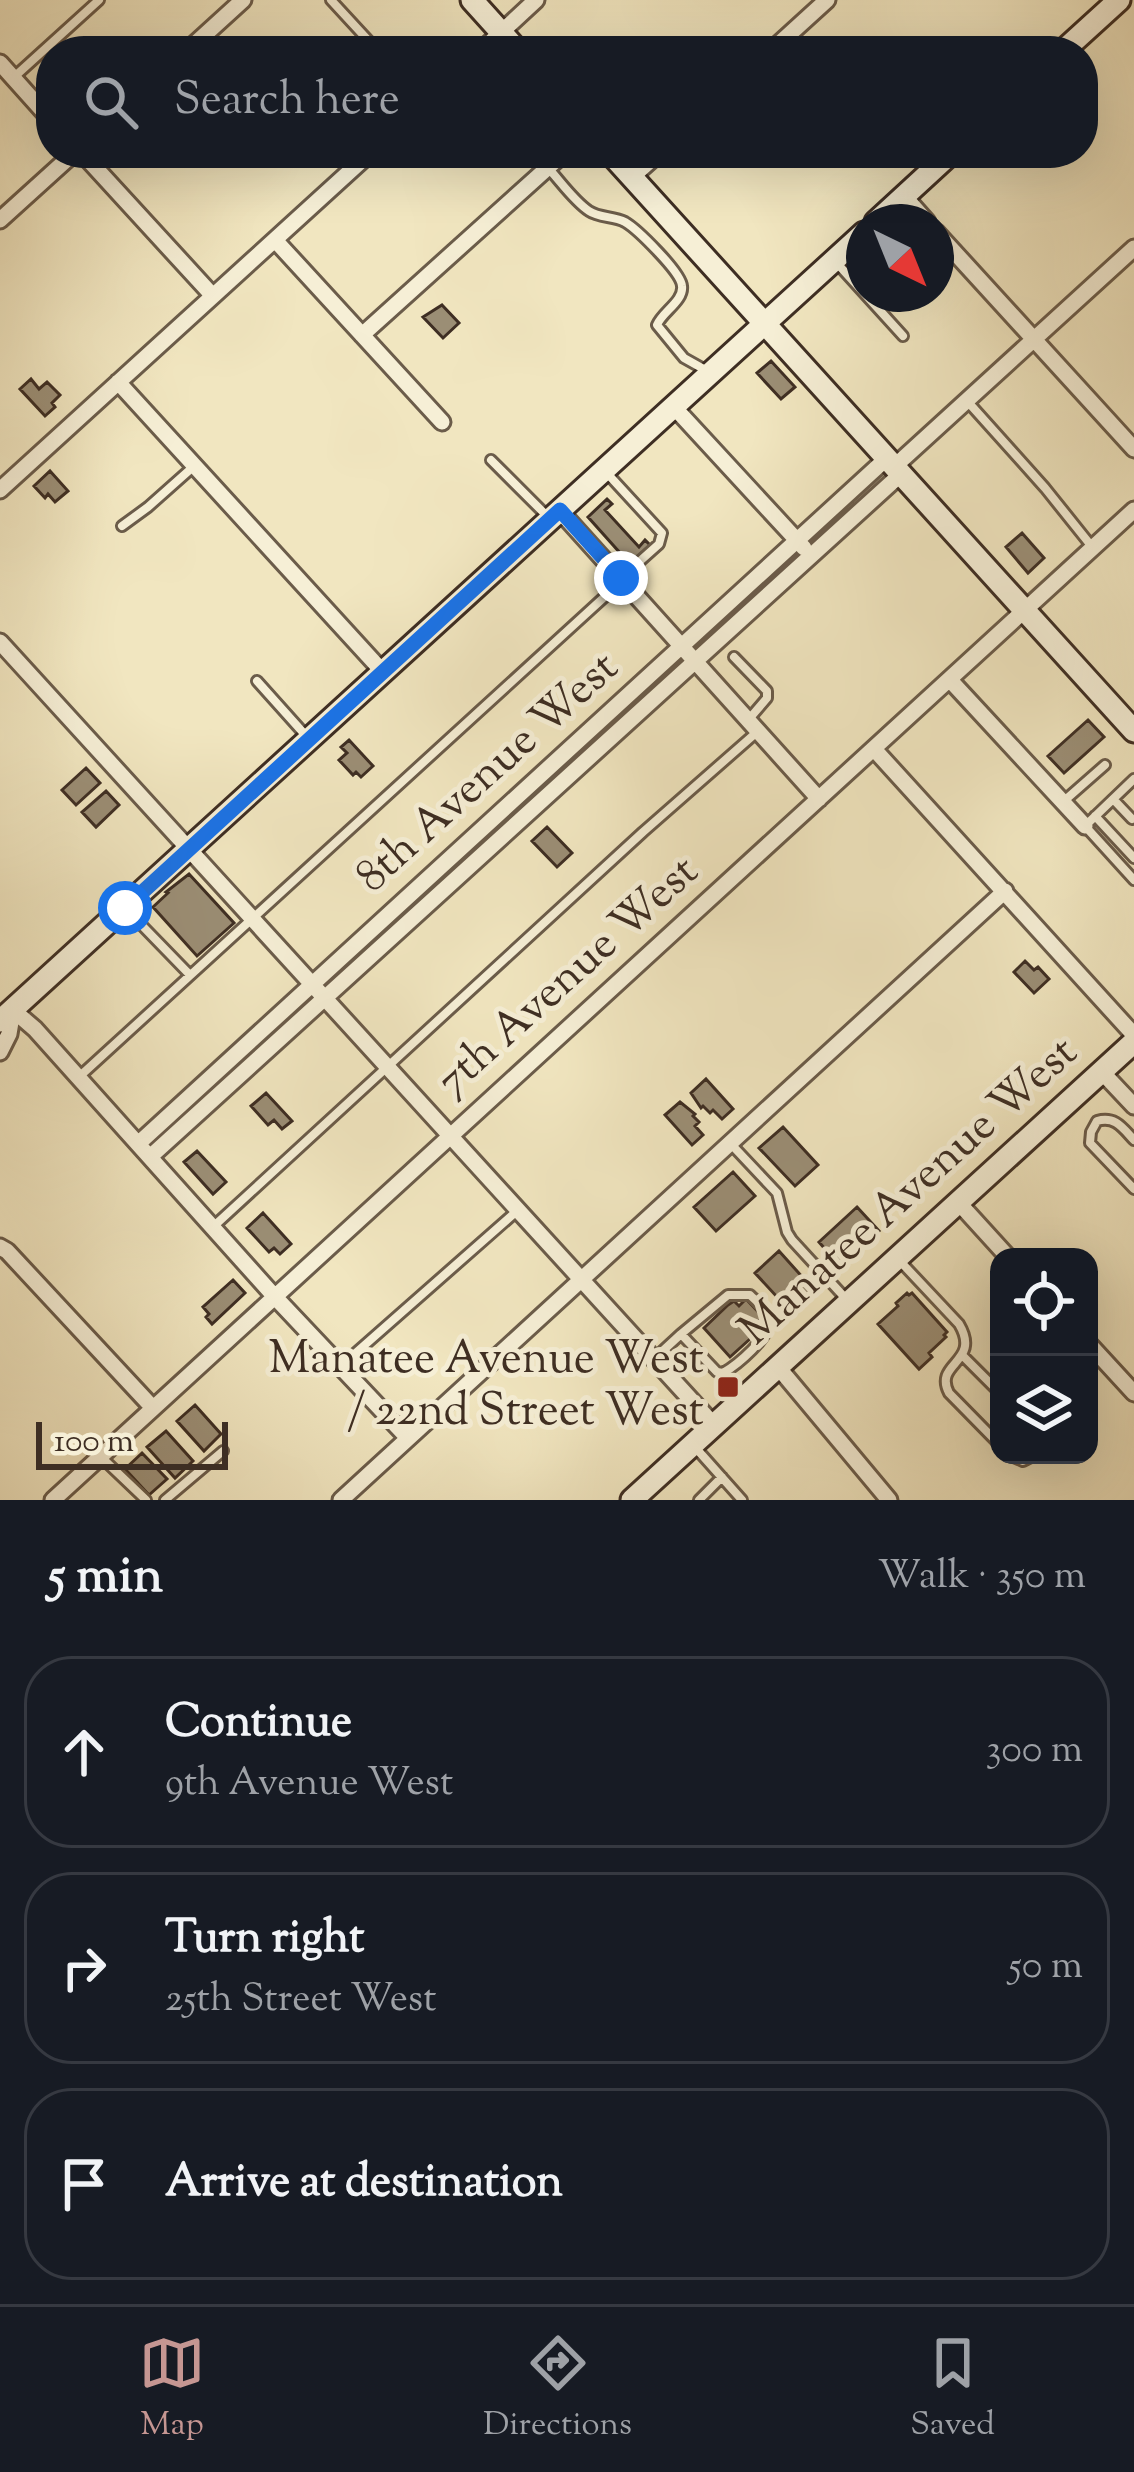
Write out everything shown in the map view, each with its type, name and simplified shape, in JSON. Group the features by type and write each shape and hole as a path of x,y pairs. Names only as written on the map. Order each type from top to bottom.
{"street":[{"path":"203,36 243,0"},
{"path":"472,0 505,36"},
{"path":"497,36 536,0"},
{"path":"787,36 827,0"},
{"path":"1080,36 1119,0"},
{"path":"0,64 36,103"},
{"path":"0,220 61,168"},
{"path":"92,168 213,296"},
{"path":"0,490 354,168"},
{"path":"362,335 548,168"},
{"path":"624,168 1134,731"},
{"path":"632,177 642,168"},
{"path":"895,204 935,168"},
{"path":"904,196 911,204"},
{"path":"275,241 442,422"},
{"name":"8th Avenue West","path":"145,1150 313,984 797,542 894,466 1134,248"},
{"path":"6,1016 846,249"},
{"path":"954,252 1134,449"},
{"path":"118,382 383,672"},
{"path":"674,406 810,555"},
{"name":"8th Avenue West","path":"145,1150 324,998 810,555 894,466"},
{"name":"7th Avenue West","path":"53,1500 1134,510"},
{"path":"555,514 622,579 819,800"},
{"path":"0,642 714,1425"},
{"path":"950,680 1063,802 1090,821"},
{"path":"874,749 1134,1038"},
{"path":"345,1499 1005,891"},
{"path":"0,1052 9,1034 6,1016"},
{"path":"6,1016 35,1029 408,1438"},
{"name":"Manatee Avenue West","path":"632,1500 1134,1038"},
{"path":"1102,1071 1134,1106"},
{"path":"958,1202 1000,1248"},
{"path":"0,1247 153,1408"},
{"path":"1098,1354 1134,1393"},
{"path":"778,1367 889,1500"}],"lane":[{"path":"59,36 99,0"},
{"path":"332,0 364,36"},
{"path":"13,78 36,57"},
{"path":"548,168 589,212 630,225 676,272 681,293 657,325 684,358 710,373"},
{"path":"834,260 903,336"},
{"path":"684,358 692,388"},
{"path":"967,401 1093,548"},
{"path":"490,460 555,514"},
{"path":"122,526 194,466"},
{"path":"79,1077 659,544 662,533 604,470"},
{"path":"214,1226 753,726 767,692 734,657"},
{"path":"256,681 309,739"},
{"path":"1063,802 1106,765"},
{"path":"1090,821 1132,784"},
{"path":"1113,799 1132,819"},
{"path":"1090,821 1134,858"},
{"path":"1090,821 1134,880"},
{"path":"125,908 190,975"},
{"path":"1134,1140 1115,1120 1106,1118 1096,1121 1090,1143 1134,1189"},
{"path":"730,1143 777,1193 792,1240 849,1302"},
{"path":"340,1366 518,1210"},
{"path":"897,1258 958,1324 966,1344 944,1384 990,1435"},
{"path":"654,1359 681,1334 728,1294 746,1294 769,1320 765,1335 730,1370 716,1372 681,1334"},
{"path":"963,1356 990,1383"},
{"path":"693,1444 742,1500"},
{"path":"165,1500 223,1451"},
{"path":"100,1456 146,1500"},
{"path":"699,1500 722,1478"}],"building":[{"path":"442,305 459,323 443,338 423,317"},
{"path":"771,361 795,387 781,399 757,373"},
{"path":"31,379 39,389 47,382 60,395 45,416 20,389"},
{"path":"50,471 68,491 55,502 34,486"},
{"path":"607,499 612,504 605,510 639,547 645,540 650,545 630,564 588,517"},
{"path":"1022,533 1044,558 1028,573 1006,547"},
{"path":"1088,720 1104,737 1064,773 1048,756"},
{"path":"349,740 373,766 361,777 339,760 347,753 341,747"},
{"path":"86,768 100,783 76,805 62,790"},
{"path":"106,791 119,805 96,827 82,812"},
{"path":"547,827 572,853 557,867 532,841"},
{"path":"189,874 234,923 197,956 153,907"},
{"path":"1025,961 1049,979 1034,993 1014,972"},
{"path":"706,1079 733,1109 722,1119 713,1110 701,1108 691,1093"},
{"path":"266,1093 292,1121 282,1129 274,1120 268,1125 251,1106"},
{"path":"680,1102 695,1114 699,1122 695,1126 703,1135 692,1145 665,1115"},
{"path":"783,1127 818,1165 795,1186 759,1148"},
{"path":"197,1151 226,1182 213,1194 184,1162"},
{"path":"733,1172 755,1196 716,1231 694,1207"},
{"path":"857,1207 879,1231 840,1266 819,1242"},
{"path":"263,1213 291,1244 280,1254 274,1248 269,1252 247,1228"},
{"path":"779,1251 814,1290 790,1311 755,1273"},
{"path":"233,1280 245,1293 212,1324 203,1307"},
{"path":"907,1293 947,1332 919,1369 878,1324"},
{"path":"746,1299 763,1317 756,1324 761,1329 730,1357 704,1328 728,1305 734,1301 739,1306"},
{"path":"195,1405 221,1434 204,1451 177,1421"},
{"path":"166,1431 193,1461 175,1478 147,1447"},
{"path":"142,1453 167,1479 149,1495 125,1469"}],"place":[{"name":"Manatee Avenue West / 22nd Street West","path":"728,1387"}],"route":[{"path":"125,908 560,510 621,578"}]}
